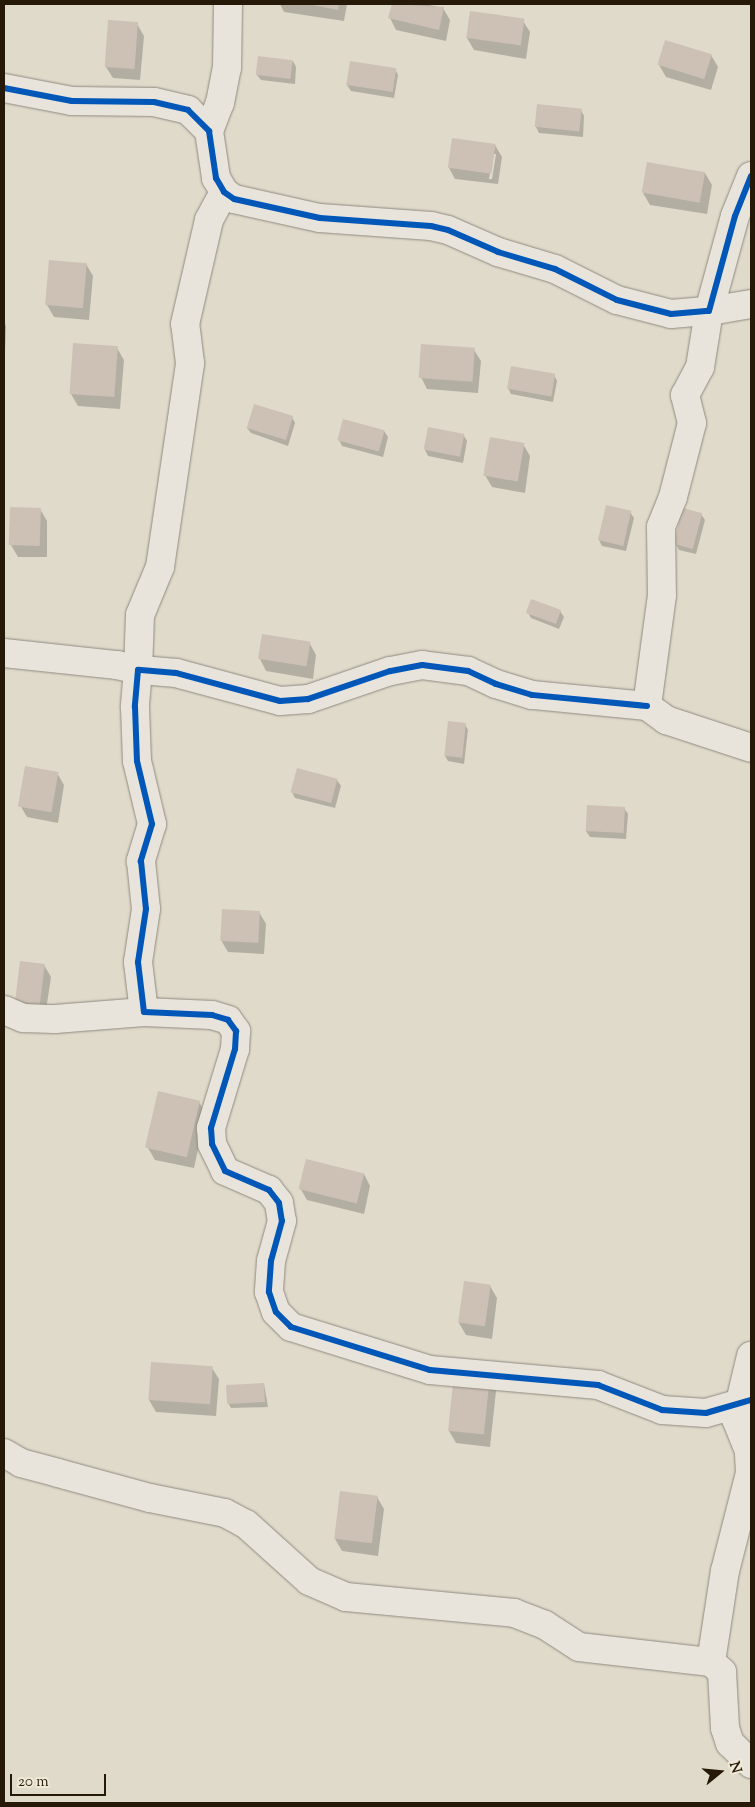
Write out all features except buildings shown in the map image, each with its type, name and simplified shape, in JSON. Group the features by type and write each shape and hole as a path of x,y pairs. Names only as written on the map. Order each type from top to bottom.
{"street":[{"path":"228,4 229,52 220,103 208,131 211,159 224,192 247,204 302,215 431,226 498,252 555,269 632,305 671,314 709,311 751,304"},
{"path":"4,88 72,101 154,102 188,110 220,103"},
{"path":"188,110 208,131"},
{"path":"647,706 662,595 661,527 673,497 682,452 692,423 685,395 700,367 709,311 734,216 751,176"},
{"path":"144,1012 138,962 146,909 142,862 152,824 137,761 135,707 140,615 160,567 190,362 185,324 208,220 224,192"},
{"path":"4,653 118,665 138,670 176,674 280,701 308,698 390,671 422,665 468,671 526,694 647,706 666,720 751,748"},
{"path":"4,1010 23,1018 48,1019 144,1012 212,1015 233,1024 237,1038 211,1128 212,1144 225,1171 269,1190 279,1203 282,1221 271,1261 269,1292 276,1312 291,1328 430,1370 598,1385 662,1410 706,1413 745,1402"},
{"path":"711,1662 725,1571 750,1473 749,1450 736,1419 745,1402 751,1356"},
{"path":"4,1453 21,1462 58,1474 150,1498 225,1513 246,1524 309,1581 346,1597 514,1612 545,1625 579,1647 711,1662 722,1672 725,1728 730,1743 751,1764"}],"cycle path":[{"path":"4,88 72,101 154,102 188,110 209,131 216,178 224,192 234,199 320,218 431,226 448,230 498,252 555,269 617,300 671,314 709,311 735,216 751,176"},
{"path":"647,706 532,695 496,684 468,671 422,665 390,671 308,699 280,701 176,673 138,670 135,707 137,761 152,824 141,861 146,909 138,962 144,1012 212,1015 228,1020 236,1031 235,1049 211,1128 212,1144 225,1171 269,1190 279,1203 282,1221 271,1261 269,1292 276,1312 291,1327 430,1370 598,1385 662,1410 706,1413 751,1400"}]}
